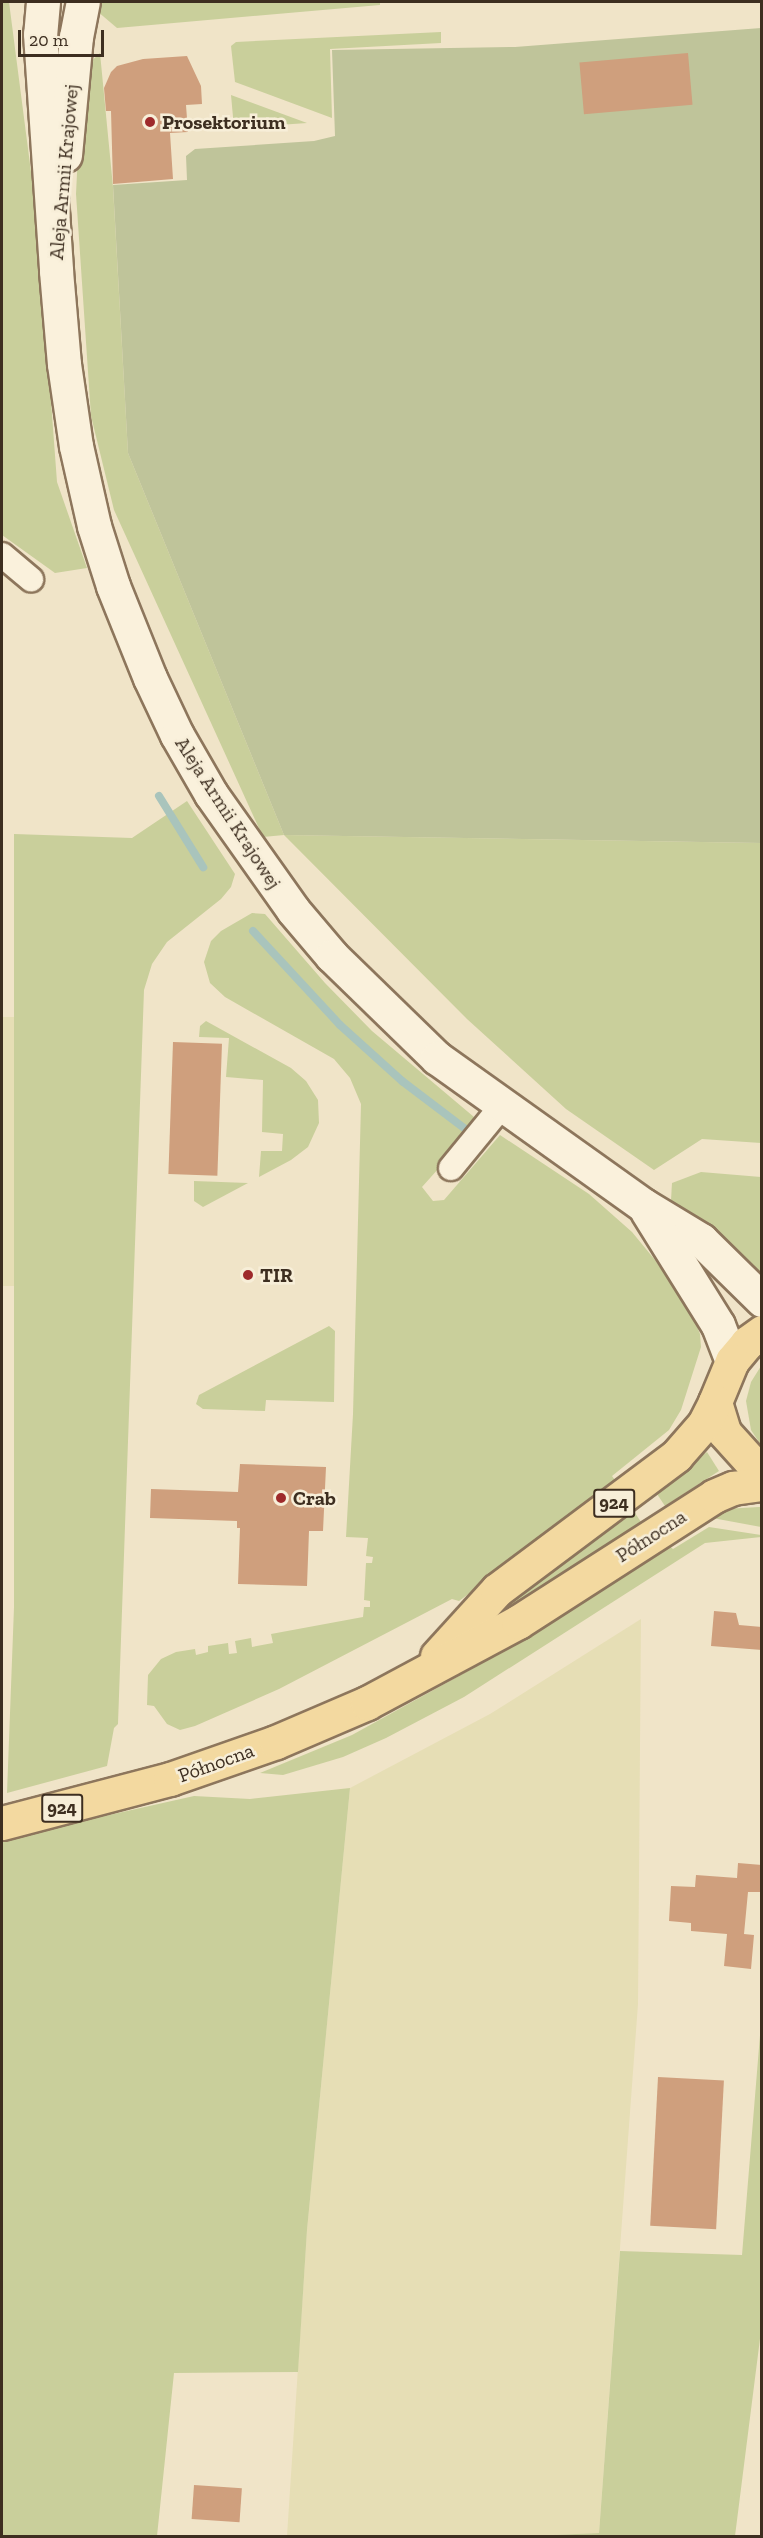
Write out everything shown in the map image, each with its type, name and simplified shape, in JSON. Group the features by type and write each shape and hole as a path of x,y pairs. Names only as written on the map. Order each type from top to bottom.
{"main road":[{"name":"Aleja Armii Krajowej","path":"43,2 40,34 56,271 64,364 76,446 94,526 126,617 177,735 212,794 267,877 326,949 437,1058 643,1205 701,1240 762,1300"},
{"name":"Aleja Armii Krajowej","path":"56,271 76,37 83,2"},
{"name":"Aleja Armii Krajowej","path":"643,1205 718,1325 732,1361"},
{"name":"924","path":"715,1402 732,1361 747,1343 762,1332"},
{"path":"715,1402 724,1432 762,1474"},
{"name":"Północna","path":"420,1673 497,1590 676,1456 704,1424 715,1402"},
{"name":"Północna","path":"2,1823 142,1787 215,1765 367,1703 518,1622 714,1496 733,1488 762,1484"}],"street":[{"path":"2,555 31,579"},
{"path":"451,1168 502,1106"}],"shaded area":[{"path":"2,1017 14,1017 14,1286 2,1286"},
{"path":"641,1619 638,2004 599,2533 531,2536 287,2536 307,2230 350,1788 490,1714"}],"green space":[{"path":"2,2 9,2 38,226 57,482 87,568 55,573 2,535"},
{"path":"99,2 380,2 380,5 117,28 97,11"},
{"path":"761,28 761,843 284,835 128,453 113,185 187,180 186,156 195,149 314,141 335,136 332,50 515,47"},
{"path":"441,32 441,43 330,49 332,118 235,82 231,46 236,42"},
{"path":"100,53 113,187 128,453 284,835 263,837 114,510 91,416 76,194 82,70"},
{"path":"231,95 307,123 234,128"},
{"path":"187,801 235,874 231,887 221,899 167,942 152,964 144,990 118,1724 114,1728 107,1766 7,1793 14,1607 14,834 132,838"},
{"path":"284,835 761,843 761,1143 702,1139 654,1170 566,1109 467,1019"},
{"path":"252,913 265,914 325,983 372,1031 474,1117 477,1123 473,1130 422,1187 433,1201 444,1200 500,1135 589,1194 632,1232 655,1260 692,1314 700,1334 701,1347 681,1410 669,1430 612,1476 617,1483 459,1601 452,1599 279,1689 195,1726 180,1730 167,1724 154,1706 147,1705 148,1675 161,1659 176,1652 195,1649 196,1655 208,1652 208,1646 228,1643 229,1654 237,1653 235,1641 251,1638 252,1647 273,1643 271,1634 363,1617 364,1607 370,1607 370,1601 364,1600 366,1563 372,1563 373,1557 366,1556 368,1538 346,1537 353,1414 361,1104 350,1078 334,1059 225,997 210,983 204,962 211,941 221,931"},
{"path":"206,1021 291,1068 306,1081 318,1100 319,1123 308,1147 291,1160 259,1177 261,1151 282,1151 283,1134 262,1132 263,1080 226,1077 229,1038 199,1037 200,1026"},
{"path":"701,1172 761,1177 761,1285 671,1200 672,1183"},
{"path":"194,1181 248,1183 203,1207 194,1201"},
{"path":"329,1326 335,1331 334,1402 266,1400 265,1411 203,1409 196,1404 199,1395"},
{"path":"761,1366 761,1445 751,1430 746,1401 751,1382"},
{"path":"707,1452 719,1471 665,1506 655,1491"},
{"path":"631,1507 641,1522 514,1606 506,1609 502,1604"},
{"path":"761,1507 761,1527 707,1517 724,1509"},
{"path":"709,1527 761,1535 761,1537 705,1543 464,1697 386,1738 343,1757 283,1775 260,1773 352,1735 468,1671 667,1544 673,1549"},
{"path":"350,1788 307,2230 298,2372 174,2373 157,2536 2,2536 2,1839 194,1796 250,1799"},
{"path":"761,2023 762,2323 735,2536 531,2536 599,2533 620,2251 742,2255"}],"building":[{"path":"688,53 693,105 584,114 579,62"},
{"name":"Prosektorium","path":"187,56 201,86 202,104 186,105 188,132 170,133 173,179 113,184 111,111 106,111 104,88 111,72 117,66 143,59"},
{"path":"173,1042 222,1044 217,1176 168,1174"},
{"path":"240,1464 326,1467 323,1531 309,1531 307,1586 238,1584 240,1528 237,1528 237,1521 150,1518 151,1489 238,1492"},
{"path":"714,1611 736,1613 739,1625 762,1627 762,1650 711,1646"},
{"path":"738,1863 762,1865 762,1892 748,1892 744,1934 754,1935 751,1969 724,1966 727,1934 691,1931 691,1923 669,1921 671,1886 695,1887 696,1875 737,1878"},
{"path":"658,2077 724,2080 716,2229 650,2226"},
{"path":"194,2485 242,2488 240,2522 192,2519"}],"waterway":[{"path":"159,796 203,867"},
{"path":"253,931 340,1025 402,1081 464,1128"}],"place":[{"name":"Prosektorium","path":"150,122"},
{"name":"TIR","path":"248,1275"},
{"name":"Crab","path":"281,1498"}]}
